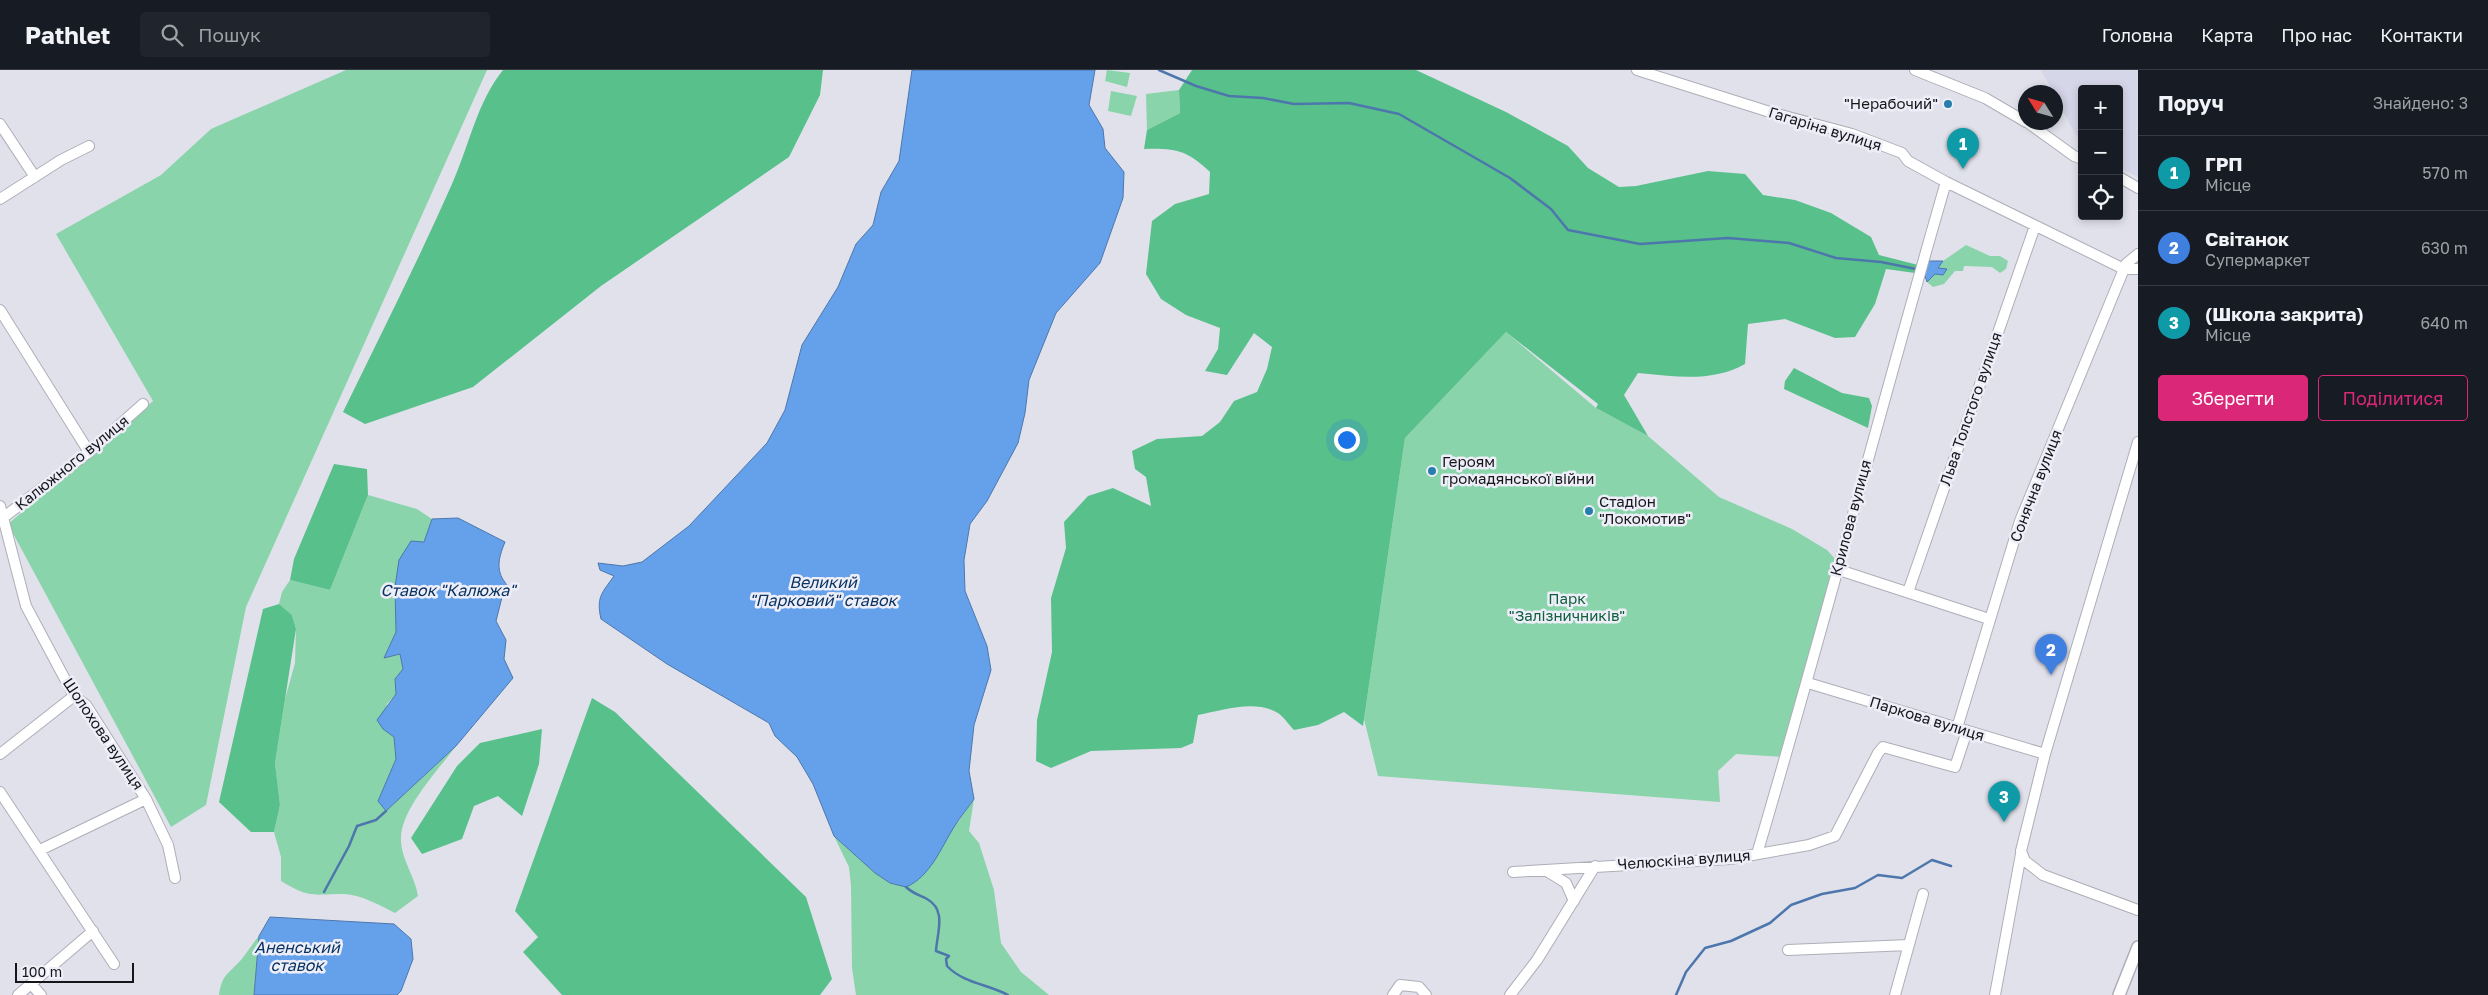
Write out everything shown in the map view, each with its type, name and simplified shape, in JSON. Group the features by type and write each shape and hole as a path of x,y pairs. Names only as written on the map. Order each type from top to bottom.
{"street":[{"name":"Гагаріна вулиця","path":"1637,70 1773,113 1852,134 1902,153 1908,161 1946,182 2035,226 2124,269 2138,269"},
{"path":"1915,70 1985,98 2018,117"},
{"path":"0,124 35,177"},
{"path":"2037,130 2078,158"},
{"path":"0,199 89,146"},
{"path":"2123,179 2138,188"},
{"name":"Крилова вулиця","path":"1757,854 1808,682 1836,569 1946,182"},
{"name":"Льва Толстого вулиця","path":"1908,592 2035,226"},
{"name":"Сонячна вулиця","path":"1955,767 1989,619 2020,521 2126,264 2138,254"},
{"path":"0,310 89,452"},
{"name":"Калюжного вулиця","path":"2,519 89,452 143,404"},
{"path":"1995,995 2021,851 2046,754 2138,442"},
{"name":"Шолохова вулиця","path":"0,506 26,606 74,696 86,705 146,799 168,845 175,878"},
{"path":"1836,569 1989,619"},
{"name":"Паркова вулиця","path":"1808,682 2046,754"},
{"path":"0,754 74,696"},
{"name":"Челюскіна вулиця","path":"1514,872 1730,859 1809,845 1835,836 1878,753 1884,747 1955,767"},
{"path":"0,792 114,964"},
{"path":"40,850 146,799"},
{"path":"2021,851 2025,861 2042,875 2138,910"},
{"path":"1510,995 1537,960 1595,866"},
{"path":"1545,870 1566,883 1574,901"},
{"path":"1895,995 1923,894"},
{"path":"18,995 93,931"},
{"path":"1788,950 1909,945"},
{"path":"2118,995 2138,947"},
{"path":"31,984 41,995"},
{"path":"1393,995 1400,985 1419,987 1426,995"}],"shaded area":[{"path":"2041,70 2138,70 2138,177 2123,169 2123,85 2078,85 2078,139 2063,111 2063,85 2049,85"}],"green space":[{"path":"346,70 487,70 246,607 206,805 171,827 8,524 153,401 56,234 161,175 211,129"},
{"path":"503,70 823,70 820,95 789,157 601,286 473,387 365,424 343,412 439,213 458,170 486,96"},
{"path":"1107,70 1130,73 1127,87 1105,81"},
{"path":"1192,70 1416,70 1506,112 1568,146 1588,168 1619,187 1636,186 1708,171 1745,174 1763,195 1795,200 1831,213 1871,237 1879,255 1918,265 1915,273 1886,269 1875,304 1855,337 1835,338 1785,319 1748,324 1745,364 1732,370 1719,374 1693,377 1638,373 1624,395 1648,436 1596,408 1598,404 1506,332 1405,438 1363,726 1344,712 1318,725 1294,730 1278,713 1269,709 1249,706 1228,708 1198,715 1193,743 1181,748 1091,751 1051,768 1036,761 1037,720 1052,652 1051,598 1066,548 1064,522 1088,496 1113,488 1151,506 1146,477 1135,469 1132,451 1157,439 1202,436 1220,422 1234,401 1257,392 1267,369 1272,347 1254,333 1227,375 1205,371 1218,349 1220,328 1186,315 1161,299 1146,274 1152,221 1175,204 1209,194 1210,172 1194,159 1172,150 1144,149 1147,130 1180,113 1179,90"},
{"path":"1179,90 1180,113 1147,130 1146,94"},
{"path":"1111,91 1137,96 1131,116 1108,111"},
{"path":"1966,245 1990,256 2000,256 2008,261 2006,269 2000,273 1992,267 1964,266 1963,271 1955,271 1944,284 1933,287 1927,282 1943,261"},
{"name":"Парк \"Залізничників\"","path":"1506,332 1596,408 1648,436 1719,497 1792,529 1827,550 1836,560 1782,757 1736,754 1718,771 1720,802 1378,776 1364,719 1405,438"},
{"path":"1794,368 1842,393 1869,398 1872,406 1868,428 1784,389 1785,381"},
{"path":"334,464 367,469 368,495 330,590 290,580 294,559"},
{"path":"368,495 417,509 432,519 424,542 395,587 396,632 384,658 400,654 403,669 395,679 396,694 387,704 383,729 394,737 396,759 378,801 386,811 456,746 422,789 403,826 401,845 418,896 395,913 357,896 306,893 281,881 281,857 274,832 280,805 275,763 285,699 295,663 296,629 292,615 279,604 282,592 290,580 330,590"},
{"path":"279,604 292,615 296,629 275,763 280,805 274,832 251,832 219,802 263,609"},
{"path":"592,698 615,712 806,897 832,979 820,995 562,995 523,952 538,937 515,911"},
{"path":"542,729 539,764 522,816 498,796 474,806 462,839 422,854 411,838 457,766 480,743"},
{"path":"974,799 969,831 979,843 994,890 1001,943 1021,972 1049,995 856,995 852,968 849,867 834,836 875,873 955,826"},
{"path":"259,936 254,995 219,995 226,976"}],"water":[{"name":"Великий \"Парковий\" ставок","path":"912,70 1095,70 1089,105 1103,129 1105,148 1124,172 1123,198 1100,263 1056,313 1029,380 1025,413 1018,443 987,501 970,524 964,560 965,591 987,646 991,670 974,725 969,771 974,799 956,823 928,869 922,876 906,887 890,883 875,873 834,836 813,784 797,757 775,736 769,723 667,664 601,619 599,605 601,596 614,576 600,570 598,563 623,566 642,562 689,526 767,443 785,410 802,345 838,287 856,244 873,225 881,192 899,161"},
{"path":"1929,261 1943,261 1938,268 1947,269 1943,275 1935,274 1927,282 1923,270"},
{"name":"Ставок \"Калюжа\"","path":"458,518 505,542 499,560 499,570 508,586 502,597 496,621 506,640 504,659 513,678 456,746 386,811 378,801 396,759 394,737 383,729 377,720 396,694 395,679 403,669 400,654 384,658 396,632 395,587 399,560 411,541 424,542 432,519"},
{"name":"Аненський ставок","path":"270,917 394,924 411,939 413,959 401,991 397,995 254,995 259,936"}],"waterway":[{"path":"1159,70 1196,86 1229,96 1263,98 1294,104 1349,103 1399,114 1510,178 1551,209 1568,230 1640,244 1728,238 1789,243 1836,258 1881,262 1916,269"},
{"path":"324,892 349,846 357,826 376,820 386,811"},
{"path":"1676,995 1686,972 1705,948 1731,941 1770,923 1791,905 1822,894 1855,888 1878,875 1902,878 1932,860 1951,866"},
{"path":"906,887 927,899 937,909 939,922 936,951 949,956 946,959 947,966 953,972 968,980 1008,995"}],"place":[{"name":"\"Нерабочий\"","path":"1948,104"},
{"name":"ГРП","path":"1963,169"},
{"name":"Героям громадянської війни","path":"1432,471"},
{"name":"Стадіон \"Локомотив\"","path":"1589,511"},
{"name":"Світанок","path":"2051,675"},
{"name":"(Школа закрита)","path":"2004,822"}]}
